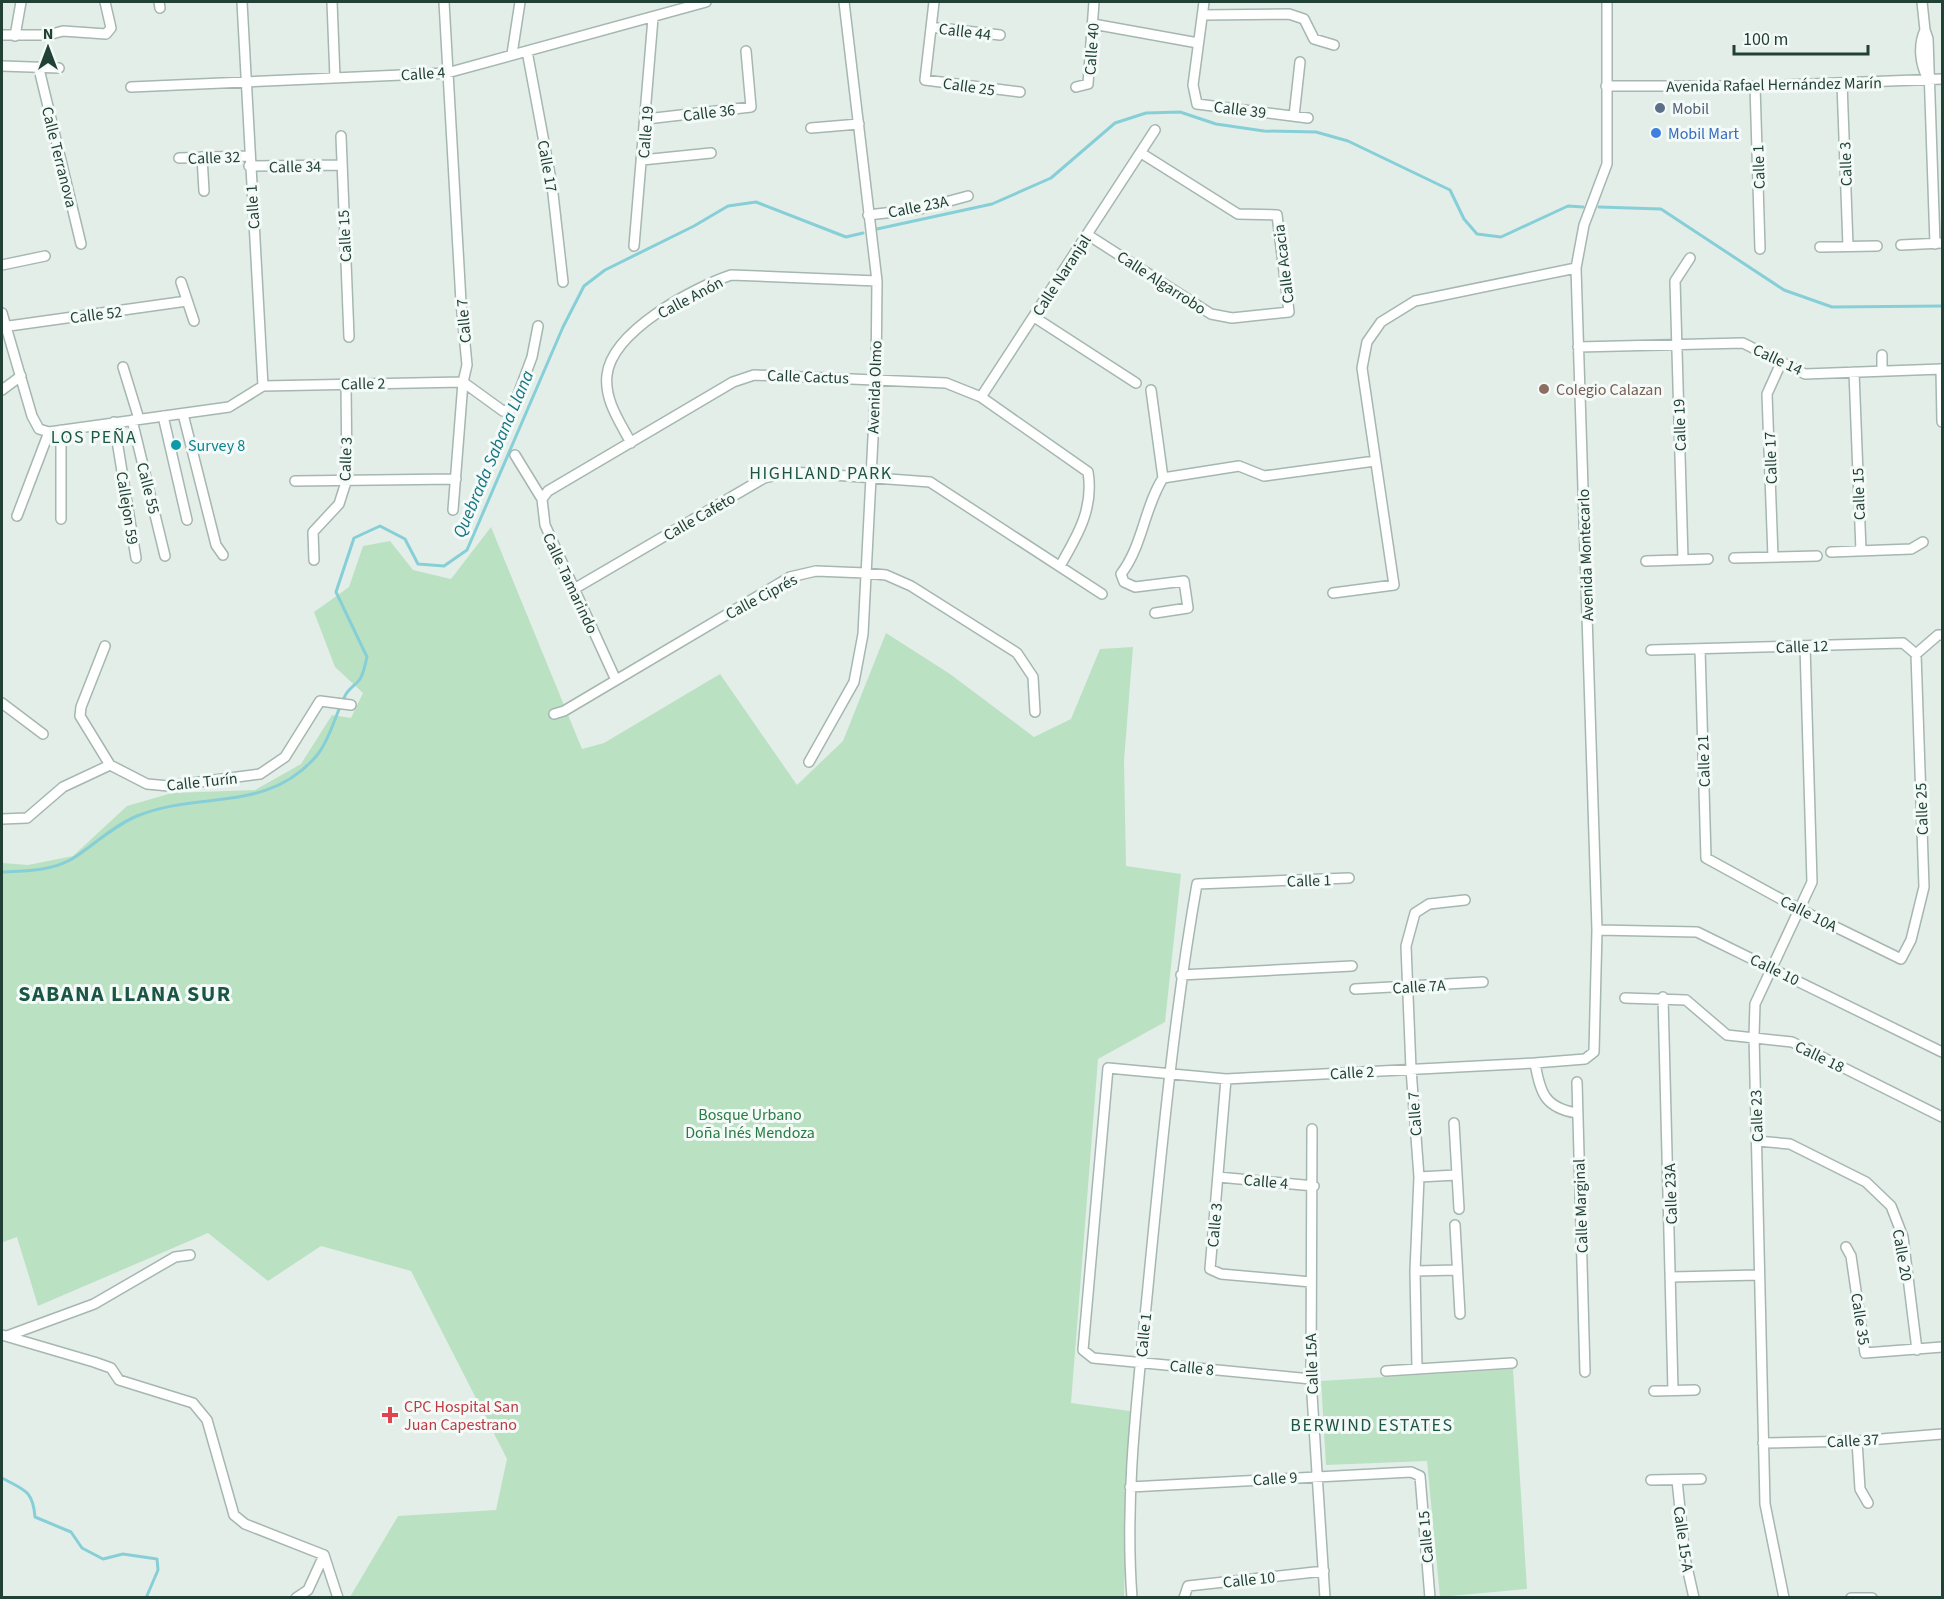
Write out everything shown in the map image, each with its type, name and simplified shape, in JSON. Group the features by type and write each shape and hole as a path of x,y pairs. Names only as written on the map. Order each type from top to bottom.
{"street":[{"path":"15,36 21,2"},
{"path":"2,35 48,35 63,31 106,34 111,28 105,2"},
{"name":"Calle 1","path":"242,2 249,166 263,386"},
{"path":"333,2 335,78"},
{"name":"Calle 7","path":"444,2 467,365 453,510"},
{"path":"512,54 520,2"},
{"name":"Calle 4","path":"131,87 447,73 706,2"},
{"name":"Avenida Olmo","path":"809,762 854,682 863,634 876,378 878,281 868,215 844,2"},
{"name":"Calle 25","path":"934,2 925,80 1020,92"},
{"name":"Calle 40","path":"1076,87 1088,84 1094,2"},
{"name":"Calle 39","path":"1204,2 1193,85 1197,104 1308,118"},
{"name":"Avenida Montecarlo","path":"1535,1063 1585,1059 1594,1052 1597,930 1576,268 1584,225 1607,164 1607,2"},
{"path":"1901,245 1939,243 1928,80 1928,39 1922,2"},
{"path":"1203,15 1289,14 1304,19 1314,39 1334,45"},
{"name":"Calle 19","path":"634,246 653,18"},
{"path":"1093,24 1198,43"},
{"name":"Calle 44","path":"931,27 1000,35"},
{"name":"Calle 17","path":"527,51 552,185 563,282"},
{"name":"Calle 36","path":"646,119 751,107 746,51"},
{"path":"1294,116 1300,62"},
{"path":"2,66 59,68"},
{"name":"Calle Terranova","path":"39,69 81,244"},
{"name":"Avenida Rafael Hernández Marín","path":"1606,86 1755,86 1942,79"},
{"name":"Calle 3","path":"1842,83 1848,246"},
{"name":"Calle 1","path":"1755,86 1760,249"},
{"path":"811,128 859,124"},
{"name":"Calle Naranjal","path":"981,397 1155,130"},
{"name":"Calle 15","path":"341,136 349,337"},
{"path":"642,160 711,153"},
{"name":"Calle Acacia","path":"1141,153 1238,214 1277,215 1289,312 1277,313"},
{"name":"Calle 32","path":"178,158 249,156"},
{"path":"202,157 204,191"},
{"name":"Calle 34","path":"249,166 341,165"},
{"name":"Calle 23A","path":"868,215 920,209 968,196"},
{"name":"Calle Algarrobo","path":"1088,235 1211,314 1232,318 1277,313"},
{"path":"1820,247 1877,246"},
{"path":"2,265 45,256"},
{"name":"Calle 19","path":"1683,559 1675,281 1690,258"},
{"path":"1333,593 1394,585 1362,368 1367,342 1382,322 1415,301 1576,268"},
{"name":"Calle Anón","path":"631,442 609,402 607,374 616,348 640,324 712,282 731,275 878,281"},
{"path":"181,282 194,321"},
{"name":"Calle 52","path":"4,327 187,301"},
{"path":"2,314 32,416 39,429 49,432 229,407 263,386"},
{"path":"1034,317 1136,383"},
{"path":"464,382 503,411 513,408 532,357 538,326"},
{"name":"Calle 14","path":"1578,347 1743,343 1805,374 1942,369"},
{"path":"1882,355 1882,371"},
{"name":"Calle 17","path":"1773,556 1767,394 1781,363"},
{"name":"Calle 55","path":"123,367 165,556"},
{"path":"1942,369 1942,422"},
{"name":"Calle 15","path":"1854,372 1861,551"},
{"name":"Calle Cactus","path":"542,499 548,491 733,382 754,375 876,378 946,383 981,397 1088,471 1091,490 1082,527 1060,566"},
{"path":"2,390 21,376"},
{"name":"Calle 2","path":"263,386 464,382"},
{"name":"Calle 3","path":"314,560 313,532 339,504 346,479 346,384"},
{"path":"1151,390 1163,478 1151,496 1141,537 1121,574 1124,582 1135,586 1184,581 1188,608 1155,613"},
{"path":"183,414 216,545 223,555"},
{"path":"163,416 187,520"},
{"name":"Callejon 59","path":"114,422 136,558"},
{"path":"61,430 61,519"},
{"path":"17,516 49,432"},
{"name":"Calle Tamarindo","path":"515,455 542,499 545,525 615,678"},
{"path":"1163,478 1239,466 1264,476 1375,461"},
{"name":"Calle Cafeto","path":"574,589 764,478 792,472 930,482 1102,594"},
{"path":"295,481 456,479"},
{"path":"1831,552 1911,549 1923,542"},
{"path":"1734,558 1816,556"},
{"path":"1646,561 1708,559"},
{"name":"Calle Ciprés","path":"554,714 564,711 615,678 790,577 816,571 886,575 912,586 1017,653 1033,677 1035,712"},
{"path":"1916,654 1942,635"},
{"name":"Calle 12","path":"1651,650 1903,643 1916,654"},
{"path":"2,819 27,818 63,788 110,765 80,716 81,707 105,646"},
{"name":"Calle 23","path":"1784,1598 1765,1504 1754,1036 1755,1004 1801,910 1812,882 1805,646"},
{"name":"Calle 21","path":"1700,649 1706,858 1718,865"},
{"name":"Calle 25","path":"1901,959 1911,940 1924,887 1916,654"},
{"name":"Calle Turín","path":"110,765 147,783 169,786 260,774 285,757 320,701 351,705"},
{"path":"2,703 43,734"},
{"name":"Calle 10A","path":"1718,865 1801,910 1901,959"},
{"name":"Calle 1","path":"1132,1598 1130,1487 1141,1362 1169,1074 1181,975 1197,884 1349,878"},
{"name":"Calle 7","path":"1417,1368 1415,1271 1419,1177 1411,1069 1406,946 1415,913 1429,904 1465,900"},
{"name":"Calle 10","path":"1597,930 1697,932 1773,967 1942,1052"},
{"path":"1181,975 1352,966"},
{"name":"Calle 7A","path":"1355,989 1483,982"},
{"name":"Calle 23A","path":"1664,997 1673,1390"},
{"name":"Calle 18","path":"1625,998 1664,997 1686,1000 1727,1035 1754,1036 1792,1042 1942,1117"},
{"path":"1535,1063 1538,1084 1547,1101 1560,1110 1577,1113"},
{"name":"Calle 2","path":"1083,1343 1108,1068 1226,1079 1535,1063"},
{"name":"Calle 3","path":"1226,1079 1210,1269 1221,1274 1311,1282"},
{"name":"Calle Marginal","path":"1577,1082 1585,1372"},
{"path":"1454,1124 1459,1209"},
{"name":"Calle 15A","path":"1312,1129 1314,1186 1311,1379 1325,1598"},
{"name":"Calle 20","path":"1757,1142 1790,1144 1866,1182 1891,1206 1903,1237 1917,1350"},
{"path":"1419,1177 1456,1175"},
{"name":"Calle 4","path":"1218,1177 1314,1186"},
{"path":"1455,1225 1460,1314"},
{"name":"Calle 35","path":"1846,1247 1851,1256 1865,1353 1942,1347"},
{"path":"4,1336 94,1304 175,1257 190,1256"},
{"path":"1415,1271 1457,1270"},
{"path":"1672,1277 1758,1275"},
{"path":"4,1336 111,1368 118,1380 193,1403 207,1420 234,1515 245,1524 324,1555"},
{"name":"Calle 8","path":"1083,1343 1083,1350 1093,1358 1311,1379"},
{"path":"1386,1371 1512,1363"},
{"path":"1654,1391 1695,1390"},
{"name":"Calle 37","path":"1763,1443 1857,1441 1942,1434"},
{"path":"1857,1441 1860,1489 1868,1503"},
{"name":"Calle 9","path":"1130,1487 1411,1472 1420,1476"},
{"name":"Calle 15","path":"1420,1476 1430,1598"},
{"path":"1651,1480 1701,1479"},
{"name":"Calle 15-A","path":"1677,1480 1685,1558 1694,1598"},
{"path":"296,1598 308,1590 324,1555"},
{"path":"324,1555 338,1598"},
{"name":"Calle 10","path":"1184,1598 1188,1586 1324,1572"},
{"path":"1851,1598 1872,1598"}],"green space":[{"name":"Bosque Urbano Doña Inés Mendoza","path":"491,527 582,749 604,743 720,674 797,785 843,741 886,633 950,674 1034,737 1071,719 1100,649 1133,647 1124,761 1126,866 1181,874 1165,1022 1098,1059 1071,1403 1130,1411 1124,1597 350,1597 398,1516 496,1510 507,1459 411,1271 321,1246 268,1281 208,1233 38,1306 17,1237 3,1242 2,1240 2,863 28,865 73,856 127,806 172,793 255,790 301,764 332,715 351,718 363,693 335,667 314,612 349,587 363,546 390,541 413,570 451,579"},
{"path":"1513,1369 1527,1589 1440,1597 1427,1461 1326,1465 1321,1381"}],"waterway":[{"name":"Quebrada Sabana Llana","path":"877,229 992,204 1051,178 1115,123 1146,113 1180,112 1216,124 1264,131 1316,132 1348,141 1450,190 1464,219 1477,234 1501,237 1568,206 1583,207"},
{"name":"Quebrada Sabana Llana","path":"2,872 38,870 55,866 72,859 112,830 137,816 161,808 256,793 278,785 299,773 318,754 346,694 361,677 367,657 336,592 354,538 380,526 405,539 418,564 444,566 467,550 563,327 584,286 605,270 694,226 728,206 756,202 846,237 863,233"},
{"name":"Quebrada Sabana Llana","path":"1599,207 1661,209 1784,290 1832,307 1942,306"},
{"name":"Quebrada Sabana Llana","path":"2,1478 26,1492 32,1501 35,1517 71,1532 82,1548 103,1559 123,1554 157,1559 158,1570 146,1598"}],"place":[{"name":"Mobil","path":"1660,108"},
{"name":"Mobil Mart","path":"1656,133"},
{"name":"Colegio Calazan","path":"1544,389"},
{"name":"Survey 8","path":"176,445"},
{"name":"CPC Hospital San Juan Capestrano","path":"390,1415"}],"district":[{"name":"LOS PEÑA","path":"94,437"},
{"name":"HIGHLAND PARK","path":"821,473"},
{"name":"SABANA LLANA SUR","path":"125,993"},
{"name":"BERWIND ESTATES","path":"1372,1425"}]}
